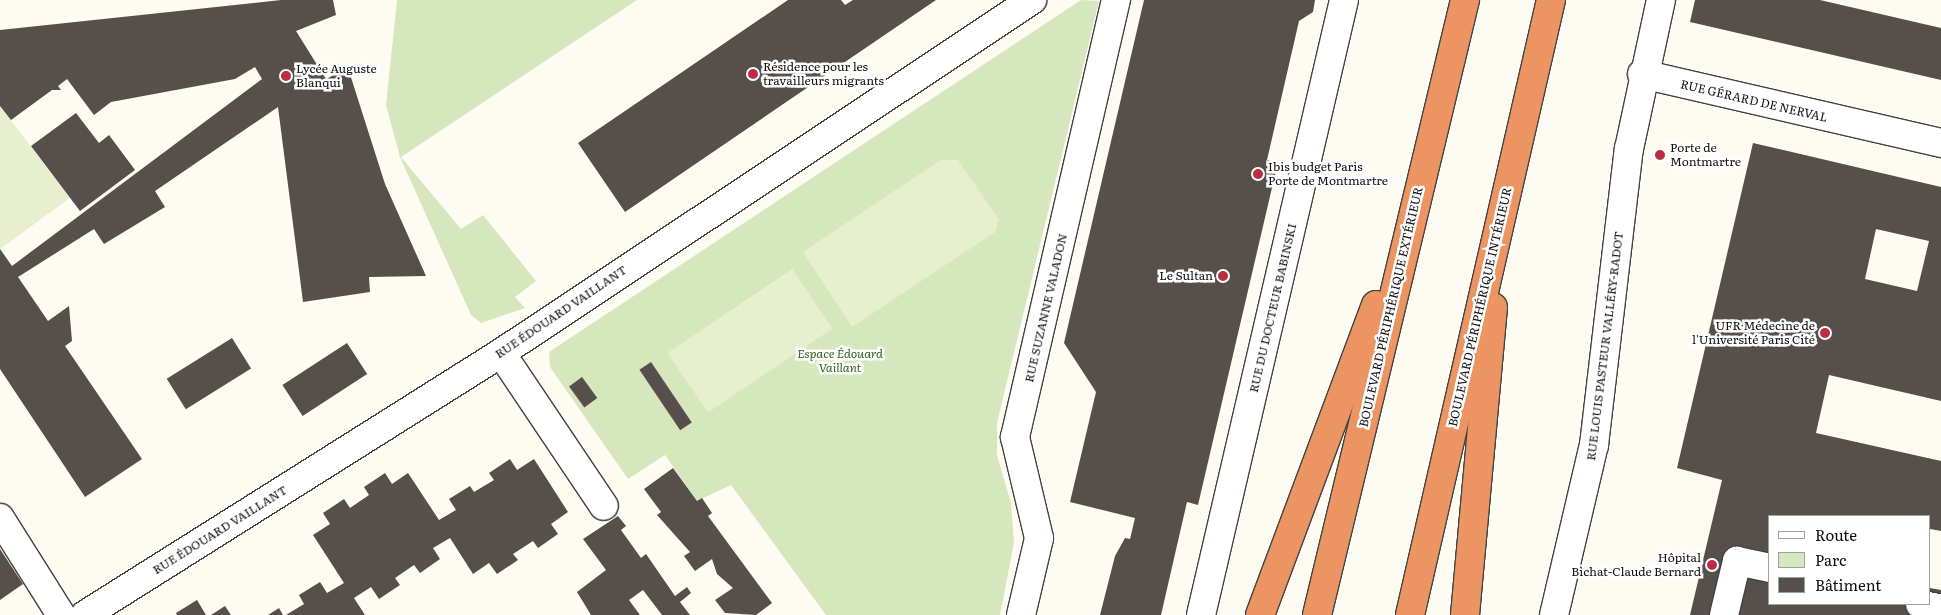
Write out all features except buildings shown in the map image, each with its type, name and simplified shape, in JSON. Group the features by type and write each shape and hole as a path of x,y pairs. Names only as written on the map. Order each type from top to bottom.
{"highway":[{"name":"BOULEVARD PÉRIPHÉRIQUE EXTÉRIEUR","path":"1317,615 1465,0"},
{"name":"BOULEVARD PÉRIPHÉRIQUE INTÉRIEUR","path":"1410,615 1551,0"},
{"path":"1260,615 1422,177"},
{"path":"1465,615 1477,516 1501,213"}],"street":[{"name":"RUE ÉDOUARD VAILLANT","path":"85,615 501,352 1032,0"},
{"name":"RUE SUZANNE VALADON","path":"1021,615 1039,538 1015,436 1116,0"},
{"name":"RUE DU DOCTEUR BABINSKI","path":"1201,615 1344,0"},
{"path":"1642,74 1661,0"},
{"name":"RUE GÉRARD DE NERVAL","path":"1642,74 1941,143"},
{"name":"RUE LOUIS PASTEUR VALLÉRY-RADOT","path":"1554,615 1594,445 1642,74"},
{"path":"501,352 604,506"},
{"path":"0,518 61,615"},
{"path":"1724,615 1737,560 1768,568"},
{"path":"1924,605 1941,609"}],"green space":[{"path":"397,0 637,0 401,157 461,229 483,215 536,281 515,297 525,308 481,323 471,315 400,157 386,105"},
{"name":"Espace Édouard Vaillant","path":"1081,0 1099,1 997,423 997,455 1011,503 1014,543 1000,615 826,615 731,485 697,501 665,455 628,479 550,367 549,352"},
{"path":"0,106 70,198 0,249"},
{"path":"941,160 958,160 999,220 995,232 852,327 803,252"},
{"path":"792,269 832,329 708,413 668,353"}],"place":[{"name":"Résidence pour les travailleurs migrants","path":"753,74"},
{"name":"Lycée Auguste Blanqui","path":"286,76"},
{"name":"Porte de Montmartre","path":"1660,155"},
{"name":"Ibis budget Paris Porte de Montmartre","path":"1258,174"},
{"name":"Le Sultan","path":"1223,276"},
{"name":"UFR Médecine de l'Université Paris Cité","path":"1825,333"},
{"name":"Hôpital Bichat-Claude Bernard","path":"1712,565"}]}
